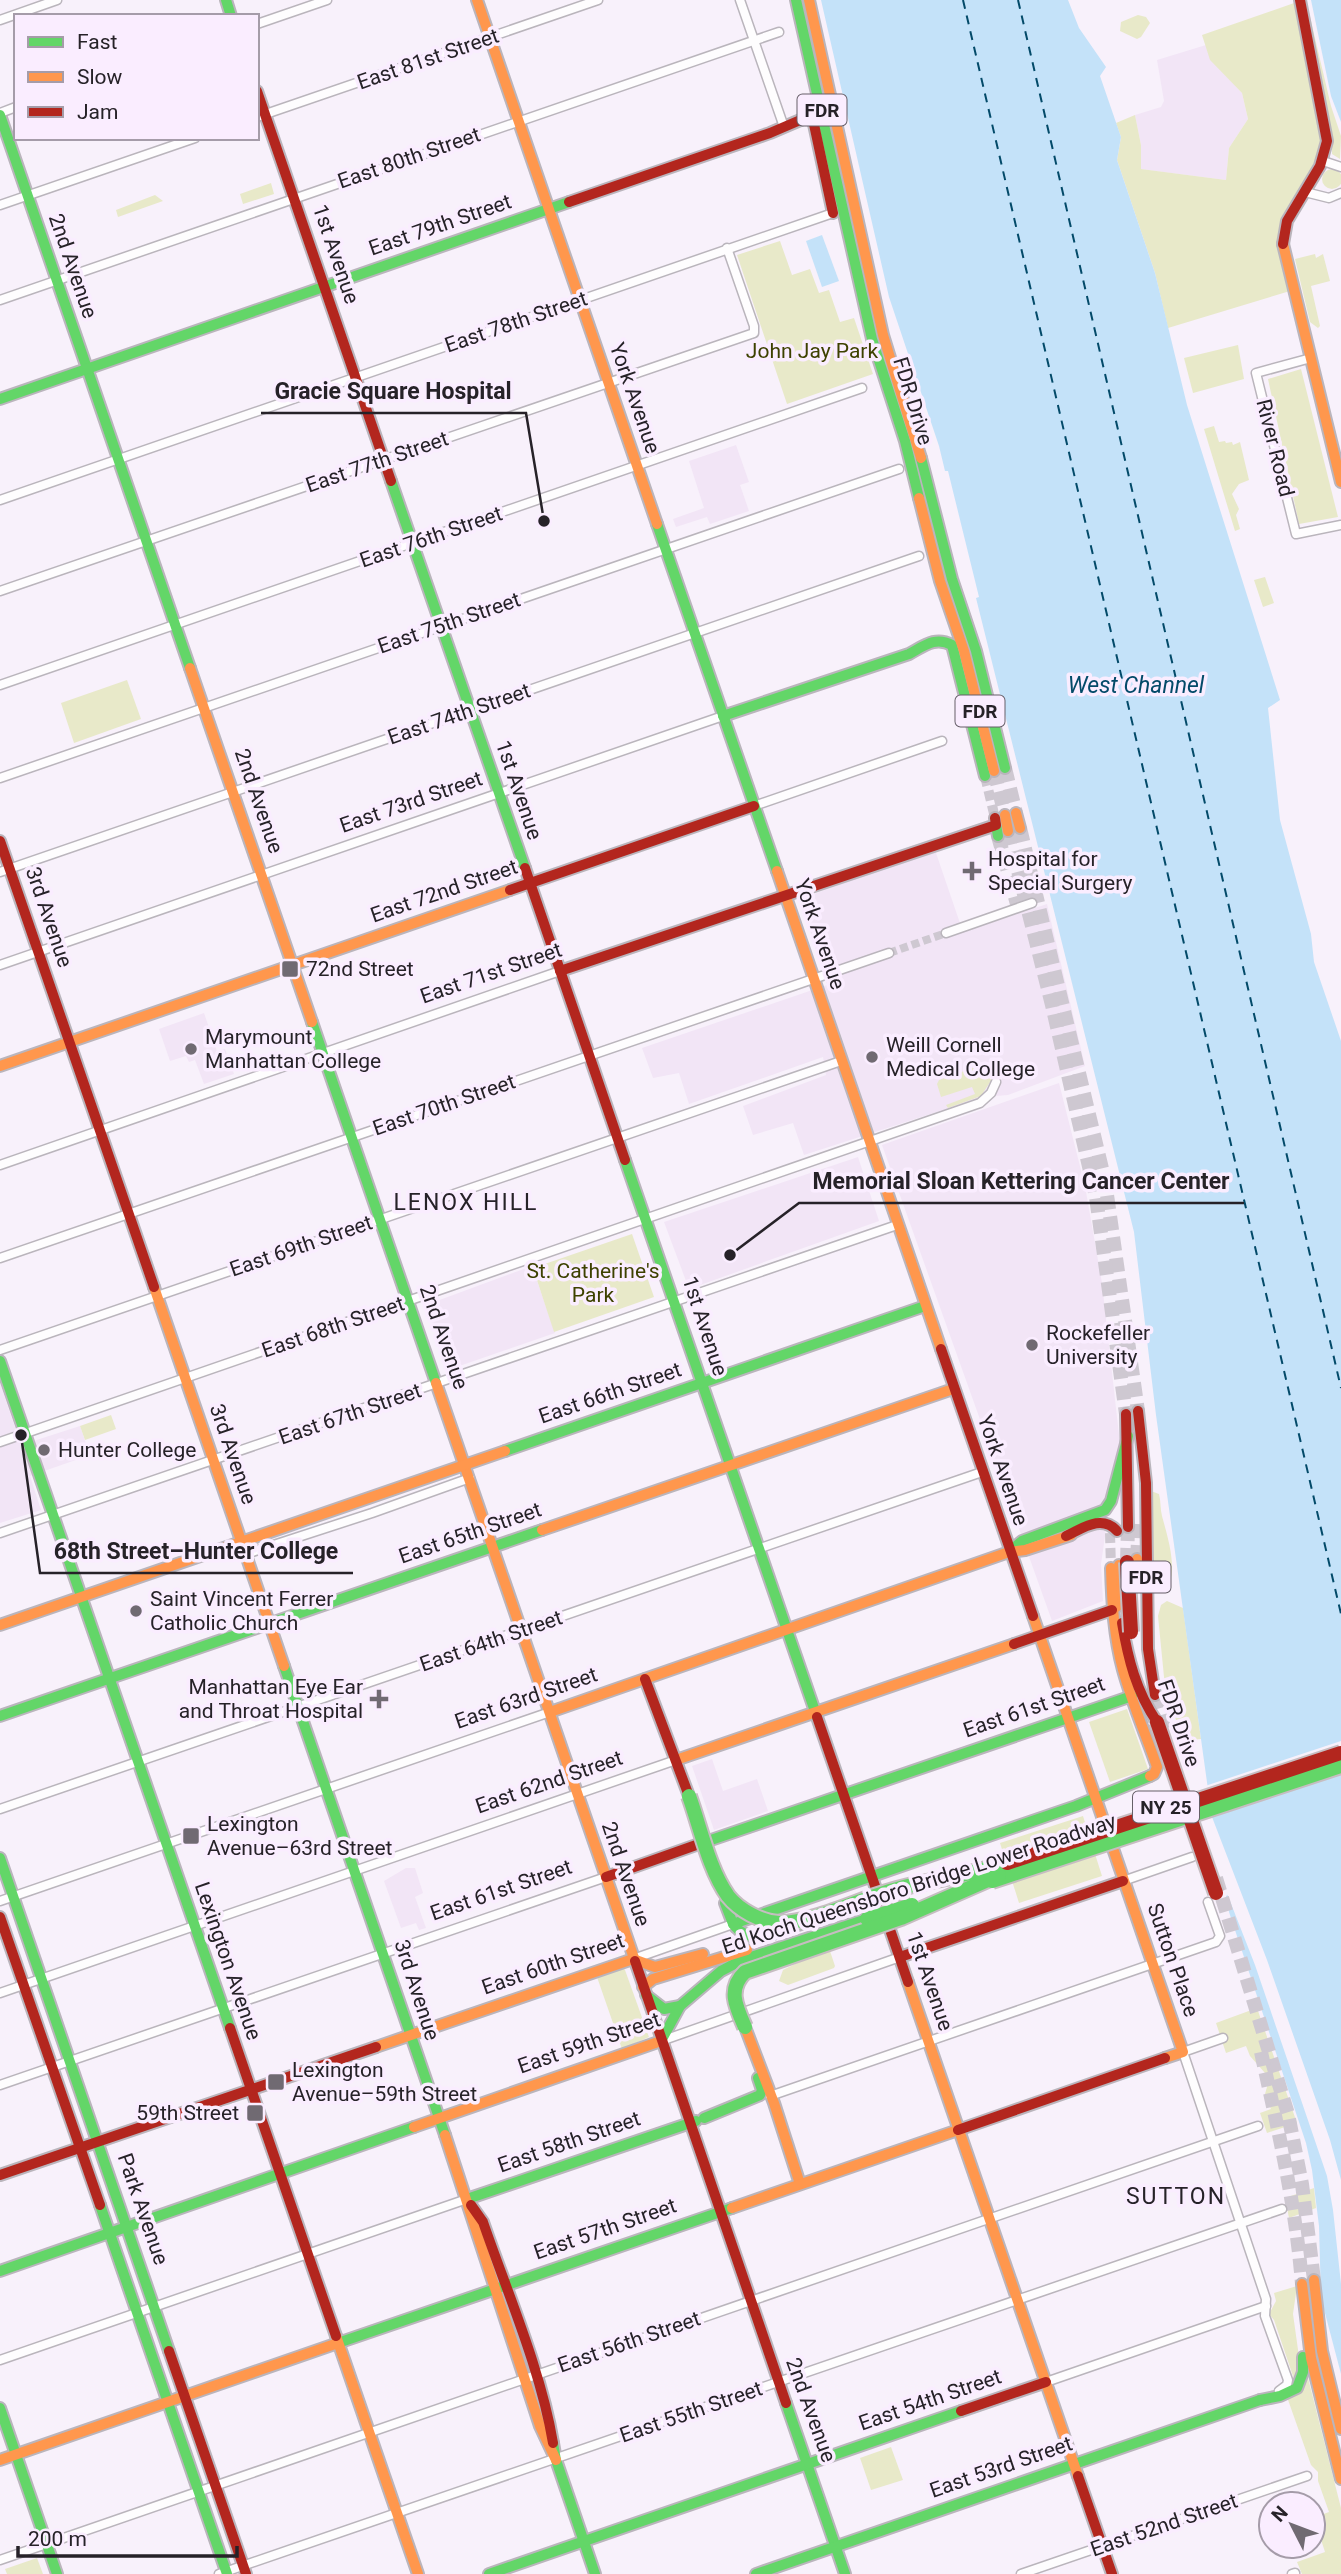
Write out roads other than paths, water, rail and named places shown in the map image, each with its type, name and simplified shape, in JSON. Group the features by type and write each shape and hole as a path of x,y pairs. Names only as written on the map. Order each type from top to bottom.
{"main road":[{"name":"York Avenue","path":"477,0 1123,1881"},
{"name":"FDR Drive","path":"796,0 872,340 905,442 995,772"},
{"name":"FDR Drive","path":"809,0 883,335 915,431 952,579 976,651 995,772"},
{"path":"1300,0 1327,135 1323,161 1287,221 1283,239 1341,482"},
{"name":"2nd Avenue","path":"0,114 174,625 205,707 321,1054 468,1471 661,2041 697,2120 720,2212 845,2574"},
{"name":"East 79th Street","path":"0,399 548,210 812,115 833,213"},
{"name":"1st Avenue","path":"261,116 294,197 1112,2574"},
{"path":"833,213 859,317 872,340"},
{"path":"947,602 946,620 952,645 995,772"},
{"name":"East 73rd Street","path":"723,716 909,654 934,640 942,640 952,645"},
{"name":"East 72nd Street","path":"0,1066 754,806"},
{"name":"East 71st Street","path":"560,971 1006,824"},
{"name":"3rd Avenue","path":"0,841 5,871 38,951 244,1548 467,2199 487,2269 500,2288"},
{"name":"East 66th Street","path":"0,1625 81,1597 281,1536 430,1485 702,1383 925,1307"},
{"name":"Lexington Avenue","path":"0,1361 418,2574"},
{"name":"East 65th Street","path":"0,1716 953,1389"},
{"name":"FDR Drive","path":"1123,1529 1128,1436 1132,1412 1146,1483 1147,1636 1155,1695"},
{"path":"1009,1552 1022,1541 1105,1510 1111,1501 1128,1436"},
{"path":"1123,1529 1143,1457"},
{"name":"East 63rd Street","path":"550,1712 1009,1552 1025,1550 1066,1536 1102,1521 1123,1529"},
{"name":"FDR Drive","path":"1156,1771 1157,1767 1121,1660 1116,1604 1123,1563 1126,1628 1141,1701 1157,1722 1212,1897"},
{"path":"1116,1604 1126,1628"},
{"name":"East 62nd Street","path":"676,1760 1039,1636 1116,1604"},
{"path":"645,1679 716,1873 729,1897 751,1915 768,1922 782,1923 808,1918 897,1889 993,1868 1341,1751"},
{"path":"1132,1696 1141,1711"},
{"name":"East 61st Street","path":"606,1877 1132,1696"},
{"name":"NY 25","path":"634,1959 655,1967 701,1954 736,1953 864,1911 949,1876 991,1865 1341,1751"},
{"path":"800,2185 772,2096 732,1990 739,1976 752,1968 901,1919 996,1876 1341,1764"},
{"name":"Ed Koch Queensboro Bridge Lower Roadway","path":"680,2006 721,1971 737,1962 864,1911 997,1880 1341,1764"},
{"name":"East 60th Street","path":"733,1924 1095,1799 1156,1771"},
{"name":"Park Avenue","path":"0,1858 7,1899 41,1979 70,2061 244,2570"},
{"name":"East 59th Street","path":"900,1957 1123,1881"},
{"name":"Sutton Place","path":"1123,1881 1182,2053"},
{"path":"725,1903 733,1924 742,1936 754,1938 864,1911"},
{"name":"Park Avenue","path":"0,1917 198,2490 224,2573"},
{"path":"680,2006 664,2009 645,1991 653,1979 736,1953"},
{"name":"East 60th Street","path":"0,2175 634,1959"},
{"name":"NY 25","path":"661,2041 680,2006"},
{"name":"East 59th Street","path":"0,2271 661,2041"},
{"path":"697,2120 761,2094 753,2049"},
{"name":"East 57th Street","path":"0,2460 1182,2053"},
{"name":"East 58th Street","path":"467,2199 697,2120"},
{"name":"3rd Avenue","path":"467,2199 483,2222 491,2244 500,2288 530,2376 540,2426 556,2459 595,2574"},
{"path":"487,2269 491,2244"},
{"path":"1341,2429 1308,2282 1305,2327 1311,2364 1341,2479"},
{"name":"East 53rd Street","path":"756,2574 1260,2400 1287,2394 1299,2385 1303,2372 1305,2327"},
{"name":"East 54th Street","path":"489,2574 1046,2382"},
{"path":"0,2408 57,2574"}],"street":[{"path":"17,14 57,0"},
{"path":"259,23 327,0"},
{"name":"East 81st Street","path":"261,116 598,0"},
{"path":"740,0 784,127"},
{"name":"East 80th Street","path":"0,300 779,32"},
{"path":"0,205 189,140"},
{"path":"1323,161 1341,167"},
{"path":"1305,192 1329,198 1341,193"},
{"name":"East 78th Street","path":"0,500 833,213"},
{"name":"East 77th Street","path":"0,592 754,333 754,326 727,248"},
{"name":"River Road","path":"1311,358 1256,373 1296,534 1341,524"},
{"name":"East 76th Street","path":"0,685 862,388"},
{"name":"East 75th Street","path":"0,778 899,470"},
{"name":"East 74th Street","path":"5,871 919,556"},
{"name":"East 73rd Street","path":"0,965 723,716"},
{"name":"East 72nd Street","path":"754,806 942,741"},
{"path":"946,933 1032,903"},
{"name":"East 70th Street","path":"0,1258 889,953"},
{"name":"East 71st Street","path":"0,1165 560,971"},
{"name":"East 69th Street","path":"0,1350 841,1061"},
{"name":"East 68th Street","path":"0,1441 980,1103 996,1082"},
{"name":"East 67th Street","path":"0,1533 897,1225"},
{"name":"East 64th Street","path":"0,1809 982,1472"},
{"name":"East 63rd Street","path":"7,1899 550,1712"},
{"name":"East 62nd Street","path":"0,1993 676,1760"},
{"name":"East 59th Street","path":"1123,1881 1192,1857"},
{"name":"East 61st Street","path":"0,2085 606,1877"},
{"name":"East 58th Street","path":"697,2120 1219,1939 1212,1897"},
{"name":"East 60th Street","path":"634,1959 733,1924"},
{"name":"East 59th Street","path":"661,2041 900,1957"},
{"name":"East 57th Street","path":"1182,2053 1223,2038"},
{"path":"1182,2053 1266,2299 1265,2316 1288,2382 1283,2388 1260,2400"},
{"name":"East 56th Street","path":"0,2560 1258,2126"},
{"name":"East 58th Street","path":"0,2360 467,2199"},
{"name":"East 55th Street","path":"224,2573 244,2570 397,2513 1282,2209"},
{"name":"East 54th Street","path":"1046,2382 1266,2306"},
{"name":"East 52nd Street","path":"1021,2574 1307,2476"}],"water":[{"name":"West Channel","path":"821,0 1068,0 1079,28 1106,67 1100,76 1121,137 1117,160 1155,273 1187,405 1280,700 1268,708 1280,820 1311,934 1314,962 1341,1041 1341,2374 1321,2298 1319,2226 1306,2143 1229,1912 1228,1895 1216,1847 1156,1415 1134,1232 976,598 979,597 948,471 945,471 889,297"},
{"path":"1311,0 1341,0 1341,122 1331,96"},
{"path":"822,235 839,281 822,287 806,241"}],"tunnel":[{"path":"1005,768 1016,813"},
{"path":"994,771 1005,815"},
{"path":"985,776 995,818"},
{"path":"1020,828 1105,1181 1138,1411"},
{"path":"1008,831 1052,1005 1096,1197 1126,1414"},
{"path":"998,836 1020,915"},
{"path":"889,953 946,933"},
{"path":"1137,1559 1139,1523"},
{"path":"1127,1562 1128,1527"},
{"path":"1110,1533 1111,1568"},
{"path":"1155,1695 1165,1730"},
{"path":"1141,1711 1161,1741"},
{"path":"1216,1878 1288,2114 1302,2184 1314,2280"},
{"path":"1261,2052 1291,2197 1302,2284"}],"place":[{"name":"Gracie Square Hospital","path":"544,521"},
{"name":"Hospital for Special Surgery","path":"972,871"},
{"name":"72nd Street","path":"290,969"},
{"name":"Marymount Manhattan College","path":"191,1049"},
{"name":"Weill Cornell Medical College","path":"872,1057"},
{"name":"Memorial Sloan Kettering Cancer Center","path":"730,1255"},
{"name":"Rockefeller University","path":"1032,1345"},
{"name":"68th Street–Hunter College","path":"21,1435"},
{"name":"Hunter College","path":"44,1450"},
{"name":"Saint Vincent Ferrer Catholic Church","path":"136,1611"},
{"name":"Manhattan Eye Ear and Throat Hospital","path":"379,1699"},
{"name":"Lexington Avenue–63rd Street","path":"191,1836"},
{"name":"Lexington Avenue–59th Street","path":"276,2082"},
{"name":"59th Street","path":"255,2113"}],"district":[{"name":"LENOX HILL","path":"466,1202"},
{"name":"SUTTON","path":"1176,2196"}],"park label":[{"name":"John Jay Park","path":"812,351"},
{"name":"St. Catherine's Park","path":"593,1283"}]}
